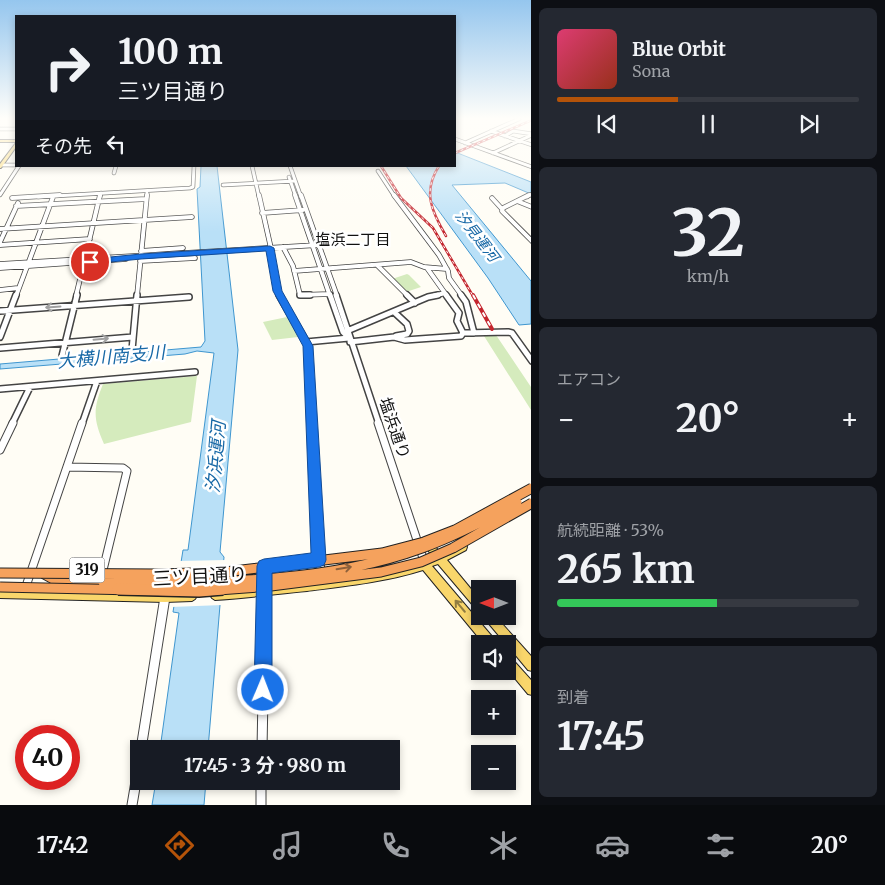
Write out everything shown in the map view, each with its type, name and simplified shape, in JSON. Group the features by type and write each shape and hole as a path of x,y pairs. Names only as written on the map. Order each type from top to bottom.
{"highway":[{"path":"0,573 217,573 382,553 424,542 455,530 531,487"},
{"path":"32,569 51,578 104,582 227,581 353,567 417,551 451,538 483,523 531,492"},
{"path":"0,587 199,591 271,586 381,572 421,562 452,548 531,503"}],"main road":[{"name":"三ツ目通り","path":"0,569 174,571 226,569 319,560 395,548 421,541 484,514 531,487"},
{"name":"三ツ目通り","path":"0,593 165,597 220,595 323,585 384,576 426,566 440,560 504,522 531,503"},
{"path":"421,541 471,596"},
{"path":"426,566 484,635"},
{"path":"496,625 531,666"},
{"path":"516,672 531,690"}],"street":[{"path":"503,157 531,167"},
{"path":"523,164 531,160"},
{"path":"0,164 15,166"},
{"path":"0,195 17,167"},
{"path":"114,173 116,167"},
{"path":"12,198 190,188 193,187 194,167"},
{"path":"252,167 270,248 277,291 308,346 319,560 323,585"},
{"name":"塩浜通り","path":"286,167 349,331 350,340 414,527 421,541 426,566"},
{"name":"塩浜通り","path":"290,167 293,181"},
{"path":"378,171 398,203 435,249 449,278 466,302 474,333"},
{"path":"223,184 293,181"},
{"path":"132,350 147,192"},
{"path":"62,356 101,193"},
{"path":"509,217 508,210 530,196"},
{"path":"0,337 52,197"},
{"path":"492,198 531,241"},
{"path":"20,199 0,243 90,239"},
{"path":"16,206 146,199"},
{"path":"502,209 520,202 531,207"},
{"path":"262,213 303,210"},
{"path":"0,229 192,217"},
{"path":"0,264 194,255 233,250 315,245"},
{"path":"283,247 294,271 300,295 330,294"},
{"path":"141,256 184,248"},
{"path":"294,271 410,262 426,267 446,269"},
{"path":"0,268 28,264"},
{"path":"377,265 415,303"},
{"path":"426,267 459,313 457,321 463,333"},
{"name":"塩浜通り","path":"324,269 342,332"},
{"path":"0,290 18,288"},
{"path":"342,332 349,331 415,303 445,293"},
{"path":"0,311 189,297"},
{"path":"306,342 394,337 407,334 409,331 407,324 394,312"},
{"path":"342,332 350,340"},
{"path":"394,337 415,339 461,336 463,333 510,332 531,362"},
{"path":"0,348 133,337"},
{"path":"0,389 195,372"},
{"path":"24,593 97,381"},
{"path":"0,450 30,387"},
{"path":"67,467 123,468 127,471 103,570"},
{"path":"262,740 264,566"},
{"path":"142,740 165,597"},
{"path":"132,805 135,790"},
{"path":"261,790 261,805"}],"green space":[{"path":"407,274 421,287 406,292 392,279"},
{"path":"287,317 298,337 272,340 263,322"},
{"path":"496,335 531,387 531,410 484,336"},
{"path":"197,376 191,422 104,444 96,421 97,400 103,384"}],"water":[{"name":"汐見運河","path":"456,157 467,157 531,182 531,194 505,183 452,185 531,281 531,324 519,325 488,278 407,167 456,167"},
{"path":"201,167 217,167 238,350 220,552 224,557 209,740 161,740 179,613 173,612 183,550 188,550 214,353 197,351 185,354 0,369 0,364 201,347 205,341 197,189 200,187"},
{"path":"154,790 205,790 204,805 152,805"}],"pier":[{"path":"226,560 222,605 171,607 178,561"}],"railway":[{"path":"382,167 401,198 433,228 473,296"},
{"path":"438,167 434,175 430,193 433,210 446,236"},
{"path":"473,295 492,329"}],"district":[{"name":"塩浜二丁目","path":"353,240"}],"route":[{"path":"90,262 141,256 270,248 277,291 308,346 308,386 319,560 264,566 263,690"}],"water label":[{"name":"大横川南支川","path":"111,357"},
{"name":"汐浜運河","path":"216,457"}]}
